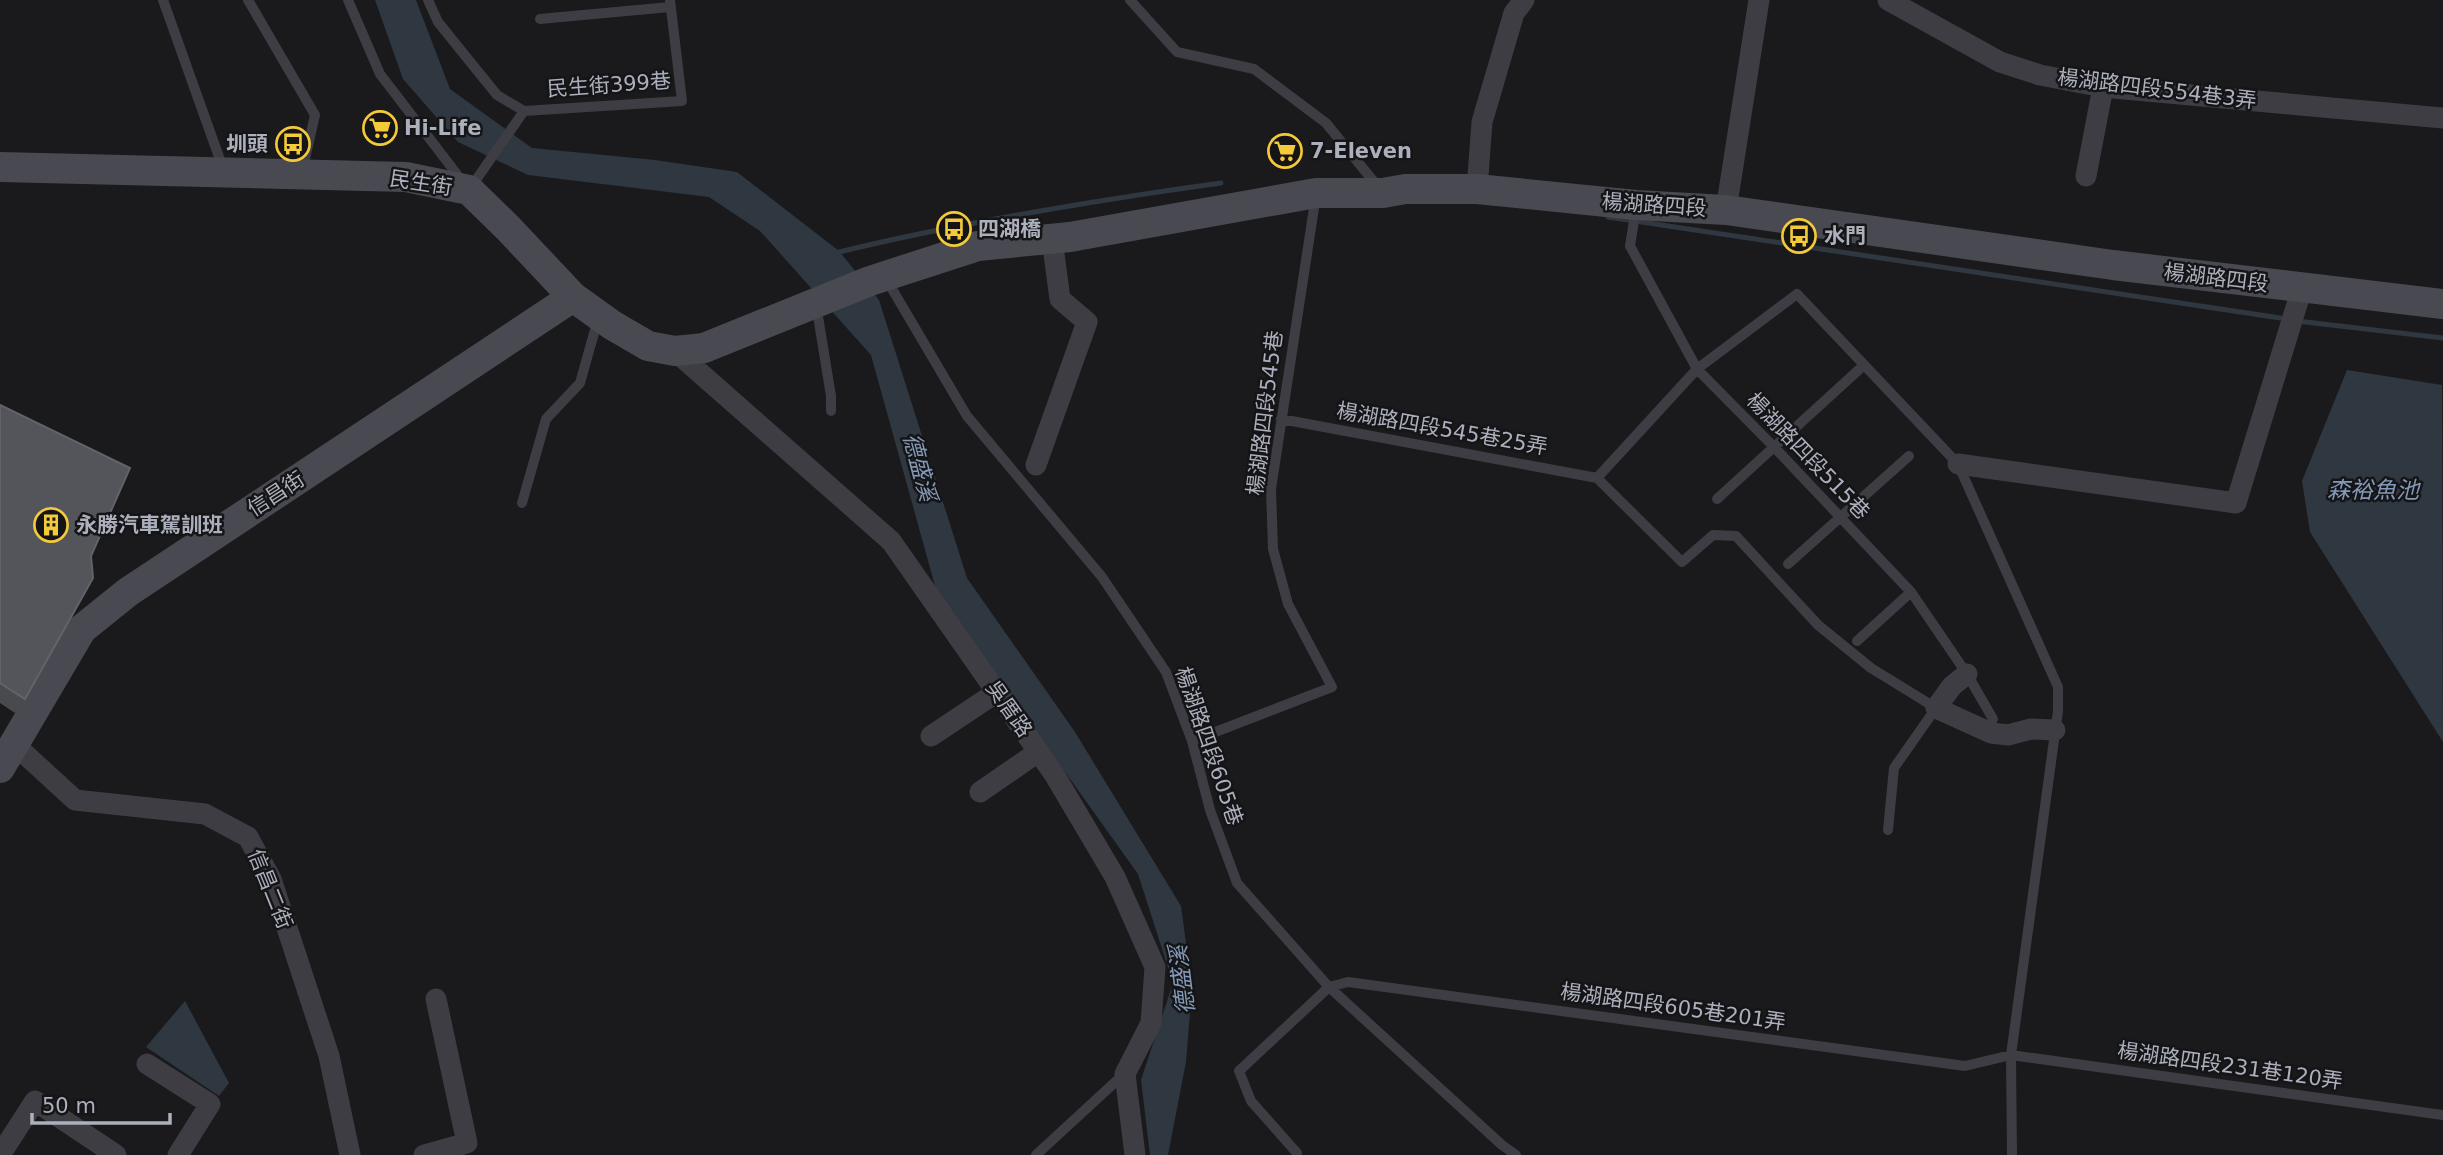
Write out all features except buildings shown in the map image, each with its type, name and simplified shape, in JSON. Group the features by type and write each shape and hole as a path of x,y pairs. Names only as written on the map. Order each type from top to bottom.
{"street":[{"path":"1477,189 1482,122 1514,13 1524,0"},
{"path":"1726,210 1759,0"},
{"name":"楊湖路四段554巷3弄","path":"1888,0 2000,62 2040,75 2103,87 2443,118"},
{"path":"2086,176 2103,87"},
{"name":"民生街","path":"0,167 406,177 469,190 509,228 573,297 648,346 675,351 704,348 816,302"},
{"name":"楊湖路四段","path":"877,279 978,246 1052,239 1316,192 1383,193 1405,189 1477,189 1636,205 1726,210 2113,265 2299,298 2442,307"},
{"path":"1036,465 1087,322 1060,299 1052,239"},
{"path":"816,302 877,279"},
{"name":"信昌街","path":"7,756 82,629 128,592 573,297"},
{"path":"1958,464 2236,503 2299,298"},
{"name":"吳厝路","path":"675,351 891,541 1038,752 1115,877 1156,967 1151,1023 1125,1074"},
{"path":"1966,674 1952,686 1936,708 1991,733 2008,735 2031,729 2055,730"},
{"path":"931,736 997,692"},
{"path":"980,792 1038,752"},
{"name":"信昌二街","path":"7,756 75,800 205,814 248,837 271,878 329,1056 349,1155"},
{"path":"424,1155 467,1143 436,999"},
{"path":"147,1064 210,1104 178,1155"},
{"path":"1125,1074 1135,1155"},
{"path":"0,1155 35,1101 116,1155"}],"lane":[{"path":"163,0 225,174"},
{"path":"248,0 315,115 301,175"},
{"path":"348,0 380,74 469,190 524,111 497,95 438,22 428,0"},
{"path":"1130,0 1177,52 1254,69 1326,123 1383,193"},
{"path":"540,19 670,4"},
{"name":"民生街399巷","path":"524,111 682,101 670,4"},
{"name":"楊湖路四段545巷","path":"1192,741 1332,687 1288,604 1273,549 1271,489 1316,192"},
{"name":"楊湖路四段515巷","path":"1636,205 1630,246 1697,369 1911,592 1993,719"},
{"name":"楊湖路四段605巷","path":"877,279 968,416 1102,577 1166,672 1192,741 1210,810 1237,883 1329,987 1516,1155"},
{"path":"1888,830 1894,768 1936,708 1871,668 1818,625 1736,536 1713,535 1682,562 1597,478 1697,369 1797,294 1958,464 2058,687 2055,730 2011,1055 2012,1155"},
{"path":"816,302 831,411"},
{"path":"522,503 546,419 580,383 599,316"},
{"path":"1717,499 1864,365"},
{"name":"楊湖路四段545巷25弄","path":"1281,419 1597,478"},
{"path":"1788,565 1909,456"},
{"path":"1857,641 1911,592"},
{"name":"楊湖路四段605巷201弄","path":"1329,987 1348,982 1965,1066 2011,1055"},
{"path":"1297,1153 1251,1101 1239,1071 1329,987"},
{"name":"楊湖路四段231巷120弄","path":"2011,1055 2443,1115"},
{"path":"1036,1155 1125,1074"}],"water":[{"name":"德盛溪","path":"375,0 416,0 450,89 532,148 655,160 737,172 839,251 879,300 967,578 1075,732 1181,906 1192,988 1186,1062 1168,1155 1150,1155 1141,1080 1173,983 1138,874 937,593 871,355 760,231 709,197 528,175 458,142 403,79"},
{"name":"森裕魚池","path":"2347,370 2442,385 2443,742 2310,532 2302,481"},
{"path":"185,1001 229,1083 219,1096 146,1047"}],"waterway":[{"path":"835,253 1027,213 1221,183"},
{"path":"1608,217 2287,319"},
{"path":"2297,321 2443,338"}],"place":[{"name":"Hi-Life","path":"380,128"},
{"name":"圳頭","path":"293,144"},
{"name":"7-Eleven","path":"1285,151"},
{"name":"四湖橋","path":"954,229"},
{"name":"水門","path":"1799,236"},
{"name":"永勝汽車駕訓班","path":"51,525"}]}
